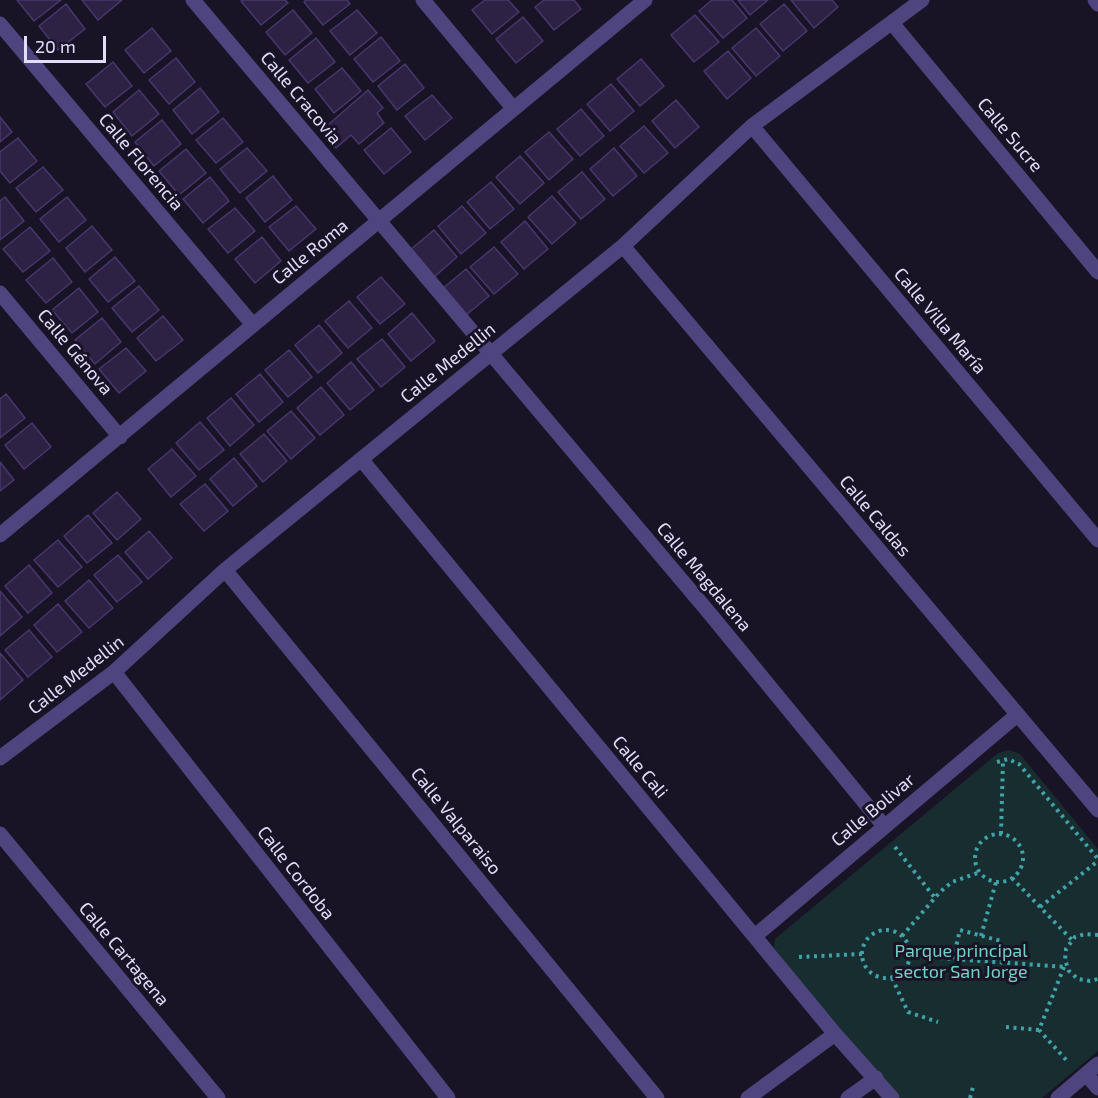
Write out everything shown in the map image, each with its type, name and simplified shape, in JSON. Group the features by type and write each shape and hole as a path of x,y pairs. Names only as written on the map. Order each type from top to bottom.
{"street":[{"name":"Calle Cracovia","path":"193,0 491,355"},
{"path":"423,0 513,108"},
{"name":"Calle Roma","path":"0,535 645,0"},
{"name":"Calle Medellin","path":"0,758 114,672 225,570 623,246 752,126 921,0"},
{"path":"1095,0 1098,4"},
{"name":"Calle Sucre","path":"892,23 1098,272"},
{"name":"Calle Florencia","path":"0,24 253,325"},
{"name":"Calle Villa María","path":"752,126 1098,540"},
{"name":"Calle Caldas","path":"623,246 1098,810"},
{"name":"Calle Génova","path":"0,293 120,437"},
{"name":"Calle Magdalena","path":"491,355 711,615 884,826"},
{"name":"Calle Cali","path":"361,459 835,1034 892,1098"},
{"name":"Calle Valparaiso","path":"225,570 657,1098"},
{"name":"Calle Cordoba","path":"114,672 448,1098"},
{"name":"Calle Bolivar","path":"755,936 1017,715"},
{"name":"Calle Cartagena","path":"0,834 218,1098"},
{"path":"748,1098 835,1034"},
{"path":"1058,1098 1092,1069 1098,1088"},
{"path":"848,1098 876,1078"}],"path":[{"path":"990,768 999,761 1008,759 1019,764 1098,860 1041,907"},
{"path":"1001,834 1003,760"},
{"path":"1001,834 1014,838 1023,851 1023,862 1021,870 1012,878 996,882 989,880 980,872 975,861 978,846 986,838 1001,834"},
{"path":"886,854 903,839"},
{"path":"895,847 935,898"},
{"path":"902,936 952,882 980,872"},
{"path":"1012,878 1072,940"},
{"path":"981,936 996,882"},
{"path":"952,959 960,930 1001,941 1002,962"},
{"path":"878,931 891,931 902,936 908,943 910,956 903,971 892,978 879,977 869,972 864,966 862,954 869,936 878,931"},
{"path":"1039,1030 1065,967 1065,954 1072,940 1085,933 1098,935"},
{"path":"795,957 862,954"},
{"path":"910,956 1065,967 1082,981 1098,979"},
{"path":"892,978 908,1012 938,1022"},
{"path":"1006,1027 1039,1030 1072,1065"},
{"path":"970,1098 973,1087"}],"green space":[{"name":"Parque principal sector San Jorge","path":"1009,750 1020,754 1098,849 1098,1051 1042,1098 894,1098 774,948 775,939 998,753"}],"building":[{"path":"17,0 61,0 34,21"},
{"path":"82,0 122,0 98,20"},
{"path":"285,0 288,3 261,25 241,1"},
{"path":"306,0 347,0 350,4 323,25 304,2"},
{"path":"485,0 508,0 519,12 492,34 472,10"},
{"path":"544,0 574,0 581,9 554,30 535,7"},
{"path":"712,0 732,0 747,18 723,38 699,11"},
{"path":"738,0 768,0 750,15"},
{"path":"791,0 832,0 838,7 814,28"},
{"path":"66,4 85,29 58,50 39,26"},
{"path":"784,4 807,31 783,51 760,24"},
{"path":"293,10 312,33 285,55 266,32"},
{"path":"357,10 377,33 350,55 330,31"},
{"path":"695,15 719,42 694,62 671,35"},
{"path":"523,17 543,41 516,63 496,39"},
{"path":"152,28 171,51 144,73 125,50"},
{"path":"756,28 780,56 756,76 732,48"},
{"path":"381,37 400,61 373,82 354,59"},
{"path":"316,38 335,62 308,83 289,60"},
{"path":"728,51 751,78 727,99 704,71"},
{"path":"176,58 195,82 169,104 149,80"},
{"path":"641,59 664,86 640,106 617,79"},
{"path":"113,62 132,86 105,107 86,84"},
{"path":"405,64 424,88 397,110 378,86"},
{"path":"342,68 361,91 334,113 315,89"},
{"path":"611,84 634,111 610,131 587,104"},
{"path":"200,88 219,112 192,134 173,110"},
{"path":"139,90 159,114 132,136 113,112"},
{"path":"368,90 383,108 377,113 384,123 359,144 351,135 336,148 321,131"},
{"path":"432,95 452,118 425,140 405,116"},
{"path":"676,100 699,127 675,148 652,121"},
{"path":"581,109 604,136 580,156 557,129"},
{"path":"0,117 12,132 0,142"},
{"path":"223,118 243,142 216,163 196,140"},
{"path":"162,120 181,144 154,166 135,142"},
{"path":"644,126 668,153 644,173 620,146"},
{"path":"391,128 411,152 384,174 364,150"},
{"path":"549,132 573,159 549,180 525,152"},
{"path":"18,138 37,161 10,183 0,171 0,152"},
{"path":"247,148 267,171 240,193 220,169"},
{"path":"614,148 637,176 613,196 590,169"},
{"path":"186,149 206,173 179,195 159,171"},
{"path":"520,156 544,183 520,204 496,177"},
{"path":"43,167 63,190 36,212 16,188"},
{"path":"582,172 605,199 581,219 558,192"},
{"path":"273,176 292,200 265,222 246,198"},
{"path":"210,177 229,201 203,223 183,199"},
{"path":"491,182 514,209 490,229 467,202"},
{"path":"552,196 576,223 552,244 528,217"},
{"path":"5,197 24,221 0,240 0,201"},
{"path":"67,197 86,220 59,242 40,219"},
{"path":"296,206 316,229 289,251 269,227"},
{"path":"462,206 486,233 461,254 438,226"},
{"path":"235,208 255,231 228,253 208,229"},
{"path":"525,221 548,249 524,269 501,242"},
{"path":"92,226 112,250 85,272 66,248"},
{"path":"30,227 50,251 23,272 3,249"},
{"path":"434,230 457,257 433,278 410,250"},
{"path":"262,237 281,261 255,283 235,259"},
{"path":"494,247 518,274 494,294 470,267"},
{"path":"115,257 135,281 108,302 89,279"},
{"path":"53,258 72,282 46,303 26,280"},
{"path":"466,269 489,296 465,316 442,289"},
{"path":"381,277 405,304 380,324 357,297"},
{"path":"139,286 159,310 132,332 112,308"},
{"path":"79,288 98,312 72,333 52,310"},
{"path":"349,301 372,328 348,348 325,321"},
{"path":"412,313 435,341 411,361 388,334"},
{"path":"163,316 183,340 156,361 137,338"},
{"path":"102,318 121,342 95,364 75,340"},
{"path":"319,325 342,353 318,373 295,345"},
{"path":"382,339 405,367 381,387 357,359"},
{"path":"126,348 146,371 119,393 99,369"},
{"path":"289,350 312,377 288,397 265,370"},
{"path":"351,362 374,390 350,410 327,383"},
{"path":"260,374 283,402 259,422 236,394"},
{"path":"321,387 344,415 320,435 297,408"},
{"path":"6,394 25,418 0,438 0,399"},
{"path":"231,398 254,425 230,446 207,418"},
{"path":"291,411 315,438 291,459 267,431"},
{"path":"200,422 224,450 199,470 176,443"},
{"path":"32,423 51,447 24,469 5,445"},
{"path":"264,434 287,461 263,482 240,454"},
{"path":"172,449 196,476 171,497 148,469"},
{"path":"234,458 257,486 233,506 210,479"},
{"path":"0,462 14,480 0,491"},
{"path":"205,484 228,511 204,531 180,504"},
{"path":"117,492 141,519 117,540 93,513"},
{"path":"88,515 112,543 87,563 64,536"},
{"path":"149,531 172,558 148,579 125,552"},
{"path":"58,540 82,567 58,587 34,560"},
{"path":"118,555 142,582 117,602 94,575"},
{"path":"29,565 52,593 28,613 5,586"},
{"path":"89,580 113,608 89,628 65,601"},
{"path":"0,591 22,617 0,636"},
{"path":"58,604 82,632 57,652 34,625"},
{"path":"29,630 52,657 28,677 5,650"},
{"path":"0,653 23,680 0,700"}]}
